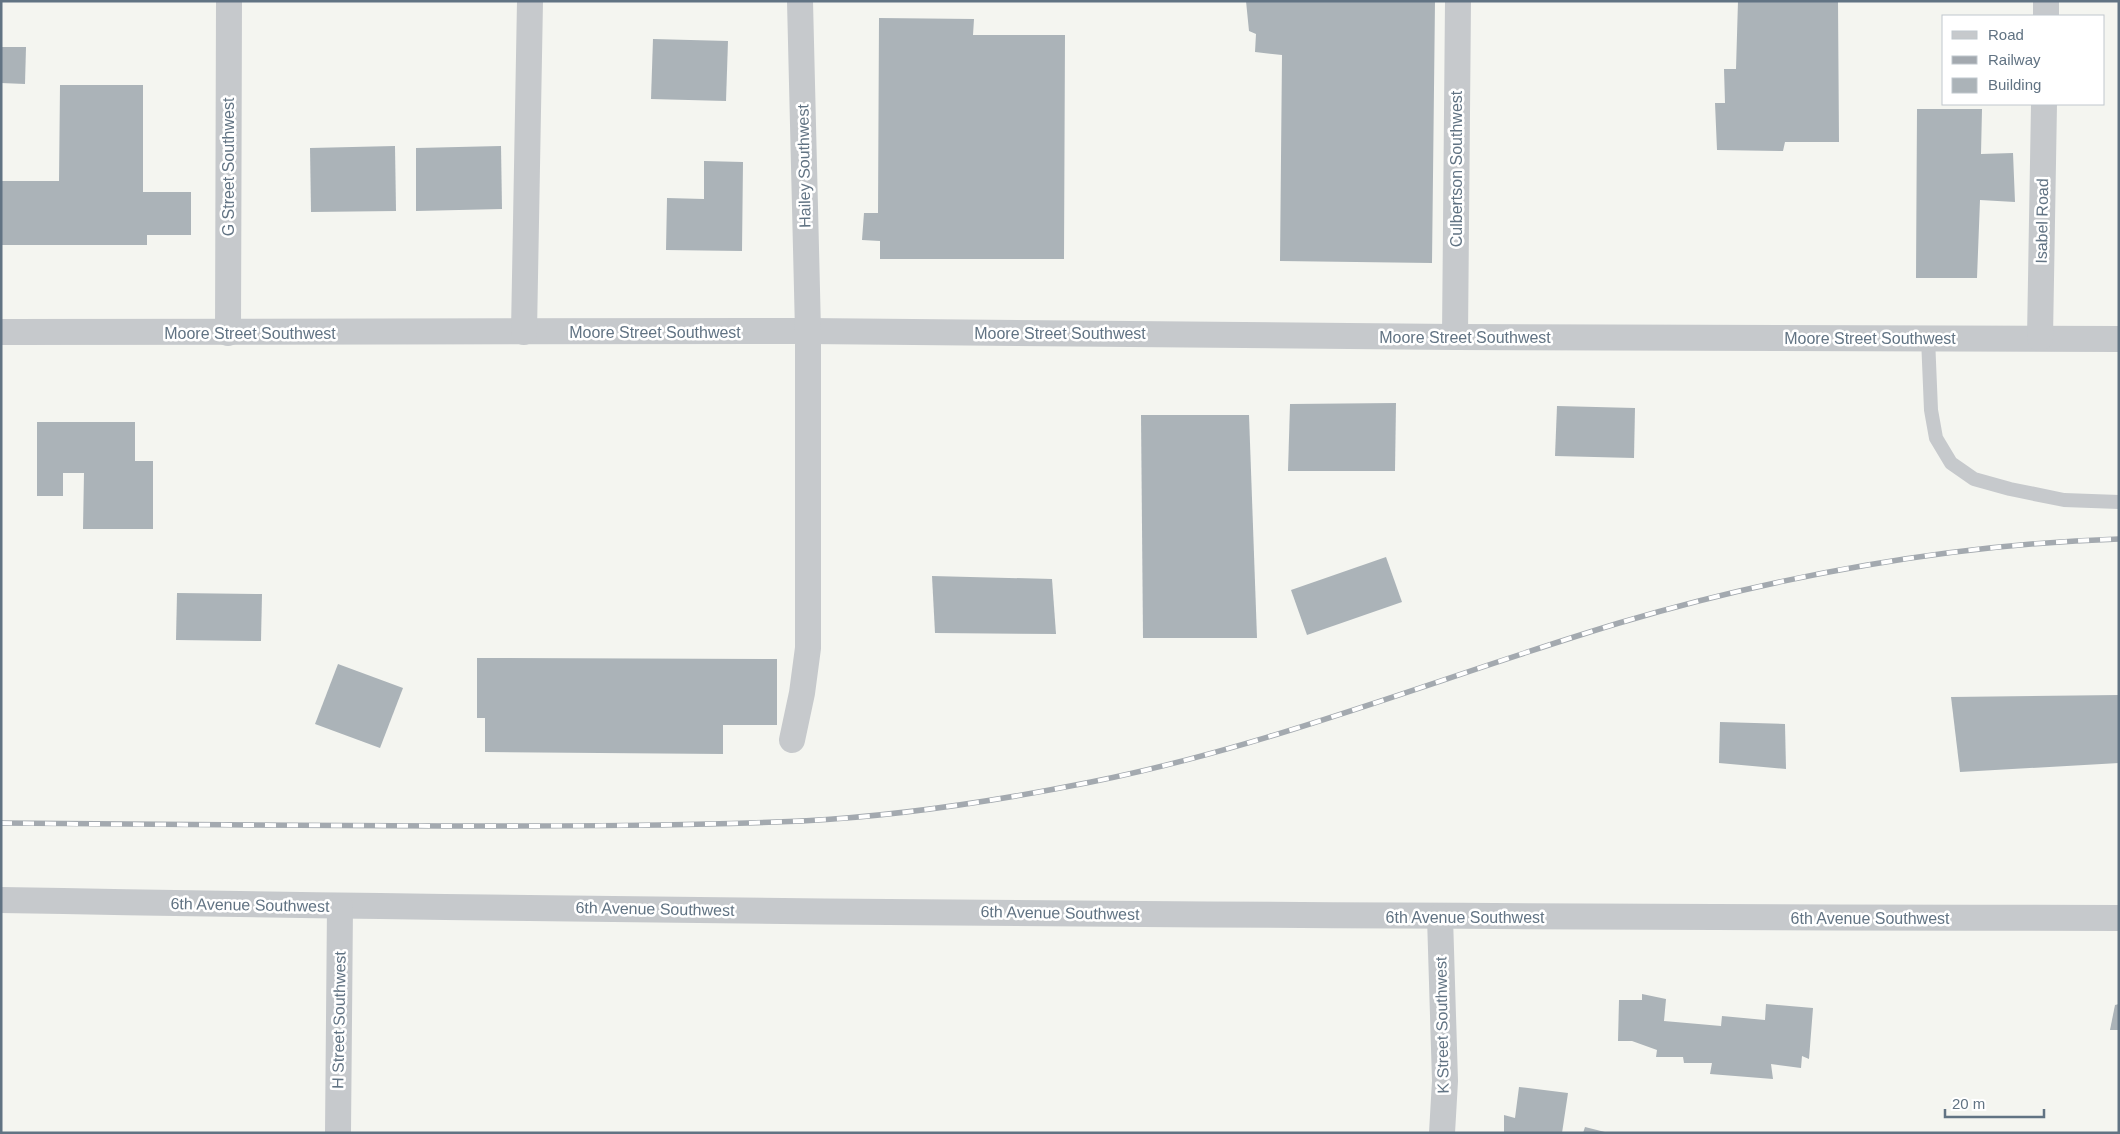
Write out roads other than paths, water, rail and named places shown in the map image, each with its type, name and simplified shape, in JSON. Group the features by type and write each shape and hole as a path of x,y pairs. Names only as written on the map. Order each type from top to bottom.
{"street":[{"name":"G Street Southwest","path":"228,333 229,1"},
{"path":"524,332 530,1"},
{"name":"Hailey Southwest","path":"792,740 802,693 808,648 808,331 800,1"},
{"name":"Culbertson Southwest","path":"1455,337 1458,1"},
{"path":"2046,1 2046,15"},
{"name":"Isabel Road","path":"2040,338 2044,105"},
{"name":"Moore Street Southwest","path":"1,332 808,331 1455,337 2119,339"},
{"name":"6th Avenue Southwest","path":"1,900 340,906 1440,917 2119,918"},
{"name":"H Street Southwest","path":"338,1133 340,906"},
{"name":"K Street Southwest","path":"1440,917 1445,1081 1442,1133"}],"lane":[{"path":"1928,338 1930,410 1936,438 1951,463 1974,479 2010,489 2064,500 2119,502"}],"railway":[{"path":"1,823 445,826 668,825 838,819 947,807 1091,782 1225,749 1357,709 1619,623 1740,591 1866,565 1930,555 2056,542 2119,539"}]}
